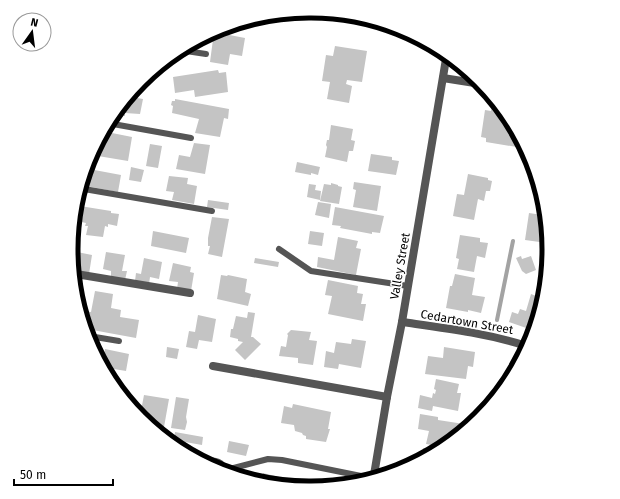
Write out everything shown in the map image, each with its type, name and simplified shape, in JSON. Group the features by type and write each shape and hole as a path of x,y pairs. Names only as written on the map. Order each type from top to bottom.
{"street":[{"name":"Valley Street","path":"375,472 387,397 402,322 446,62"},
{"path":"443,78 470,82"},
{"path":"80,275 190,293"},
{"name":"Cedartown Street","path":"402,322 465,331 521,344"},
{"path":"213,366 387,397"}],"lane":[{"path":"190,52 206,54"},
{"path":"116,125 191,138"},
{"path":"86,189 212,211"},
{"path":"279,249 311,271 408,286"},
{"path":"96,337 119,341"},
{"path":"234,468 268,459 282,460 360,476"}],"building":[{"path":"225,34 245,38 242,56 230,54 228,65 210,62 213,40"},
{"path":"335,46 367,51 362,82 347,80 346,84 352,86 349,103 327,99 330,82 322,81 326,55 333,56"},
{"path":"218,70 219,73 226,72 228,92 195,97 194,90 175,93 173,77"},
{"path":"138,95 137,98 143,99 140,114 125,113 125,116 122,115"},
{"path":"175,99 229,109 228,119 224,118 220,137 195,133 199,119 172,113 173,106 171,105 172,101 175,101"},
{"path":"492,107 518,147 486,142 486,138 481,137 485,110 491,111"},
{"path":"331,125 353,129 351,140 355,141 353,151 349,151 347,162 325,157 326,145 327,140 329,140"},
{"path":"111,133 132,137 128,161 98,156"},
{"path":"194,143 210,145 205,174 176,169 179,155 190,157"},
{"path":"150,144 162,146 158,168 146,166"},
{"path":"371,154 392,157 392,160 399,161 396,175 368,171"},
{"path":"297,162 320,167 318,175 295,172"},
{"path":"131,167 144,170 141,182 129,180"},
{"path":"93,170 121,175 118,192 87,186"},
{"path":"468,174 488,178 488,180 492,181 490,191 486,191 484,201 478,199 474,220 453,216 457,194 464,195"},
{"path":"169,176 188,178 187,184 197,186 194,204 172,200 174,192 166,191"},
{"path":"354,182 381,186 377,211 353,207 356,190 353,189"},
{"path":"331,183 342,187 339,204 320,201 324,184 331,185"},
{"path":"309,184 316,185 315,190 321,191 320,200 307,197"},
{"path":"208,200 229,203 228,210 207,207"},
{"path":"318,202 331,204 329,218 315,215"},
{"path":"83,206 111,211 111,213 119,214 117,226 108,224 108,227 105,226 103,237 86,235 88,226 85,226 86,223 80,222"},
{"path":"335,207 384,216 380,233 372,232 372,234 332,225"},
{"path":"529,213 539,215 542,242 525,240"},
{"path":"212,217 229,219 222,257 208,254 210,246 208,246 208,238"},
{"path":"153,231 189,238 186,253 151,246"},
{"path":"310,231 324,233 322,246 308,244"},
{"path":"460,235 480,238 480,242 488,243 485,258 477,256 474,272 457,269 459,259 456,258"},
{"path":"338,237 358,241 356,248 361,249 356,275 317,267 318,257 334,260"},
{"path":"78,252 92,255 89,274 79,272"},
{"path":"106,252 125,255 122,271 127,271 125,280 111,277 111,271 103,269"},
{"path":"521,256 522,259 531,256 536,270 526,274 522,271 516,258"},
{"path":"144,258 162,262 159,279 150,277 149,284 135,281 136,273 141,274"},
{"path":"255,258 279,262 278,267 254,263"},
{"path":"173,263 191,267 190,272 194,273 191,291 177,289 178,282 169,281"},
{"path":"455,274 475,278 472,295 485,297 481,313 446,308 450,286 452,286"},
{"path":"221,275 247,279 245,292 251,294 248,306 217,299"},
{"path":"328,280 358,286 357,293 363,294 361,304 366,304 363,321 328,314 332,296 325,295"},
{"path":"95,291 113,294 111,308 121,310 120,317 139,320 136,338 93,330 87,311 91,312"},
{"path":"531,294 537,296 527,328 509,322 512,312 518,314 520,309 526,311"},
{"path":"248,312 255,313 251,337 261,344 245,360 235,350 243,342 230,337 231,329 233,329 236,316 247,318"},
{"path":"198,315 216,319 212,342 199,340 197,349 186,347 189,331 195,332"},
{"path":"291,330 311,332 309,340 317,341 313,365 298,363 298,358 279,356 281,346 286,347 287,334"},
{"path":"352,339 366,341 361,368 339,364 338,369 324,367 326,351 334,353 336,342 351,344"},
{"path":"167,347 179,349 177,359 166,357"},
{"path":"444,347 475,352 473,367 468,366 466,379 425,374 428,356 443,358"},
{"path":"105,349 129,354 126,371 112,369 104,355"},
{"path":"436,379 459,384 457,393 461,393 458,411 433,406 432,411 418,408 420,395 432,398 433,393 435,394 436,390 434,389"},
{"path":"144,395 169,399 164,427 157,424 142,408"},
{"path":"176,397 189,399 185,430 171,428"},
{"path":"293,404 331,412 328,429 330,429 326,442 306,439 306,436 302,433 295,431 294,425 281,423 284,406 292,408"},
{"path":"420,414 438,417 438,420 463,424 434,445 426,444 429,431 418,429"},
{"path":"175,432 203,437 202,445 180,441 174,437"},
{"path":"229,441 249,445 246,456 227,452"},
{"path":"263,473 279,477 279,479 265,477 262,476"}],"waterway":[{"path":"497,320 513,241"}]}
